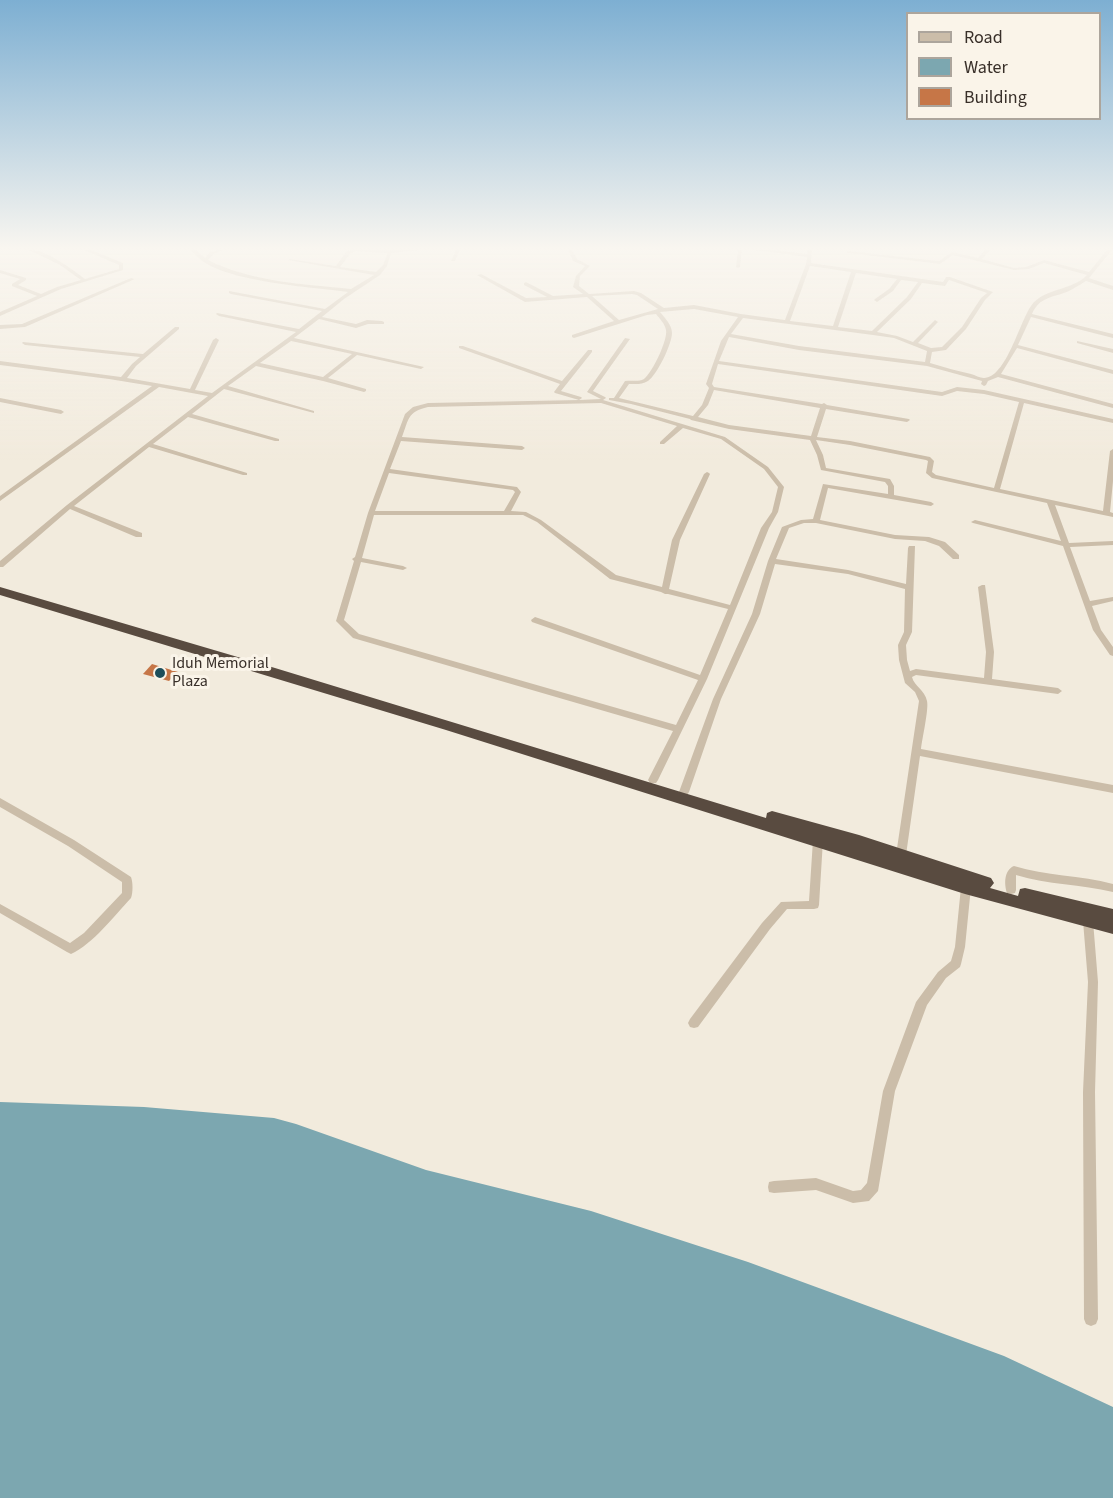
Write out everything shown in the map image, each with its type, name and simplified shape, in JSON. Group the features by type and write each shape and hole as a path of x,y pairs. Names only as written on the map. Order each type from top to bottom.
{"highway":[{"path":"0,582 818,840 901,855 1011,890 1113,916"},
{"path":"0,591 200,645 653,780 684,792 858,846 966,887 1113,927"}],"street":[{"path":"0,327 23,326 37,320"},
{"path":"247,320 300,331"},
{"path":"0,565 69,506 313,320"},
{"path":"330,320 356,326 367,322 382,323"},
{"path":"574,336 626,320"},
{"path":"615,400 627,382 648,379 665,347 669,332 664,320"},
{"path":"712,388 709,384 728,335 738,326 740,320"},
{"path":"777,320 873,333 930,350 944,349 969,320"},
{"path":"835,328 838,320"},
{"path":"873,333 886,320"},
{"path":"998,375 1027,320"},
{"path":"1049,320 1113,336"},
{"path":"914,344 935,322"},
{"path":"123,380 144,356 177,328"},
{"path":"728,335 799,348 927,364 985,380 998,375 1113,406"},
{"path":"290,339 421,367"},
{"path":"603,398 590,392 600,374 614,359 627,339"},
{"path":"192,391 216,340"},
{"path":"1079,342 1113,351"},
{"path":"25,343 144,356"},
{"path":"1015,346 1113,372"},
{"path":"461,347 563,383"},
{"path":"927,364 930,350"},
{"path":"590,351 558,392 575,398 603,398 631,402 693,419 813,440 850,443 928,458 931,461 929,473 933,477 1109,514 1113,451"},
{"path":"324,379 356,353"},
{"path":"717,362 942,394 957,389 984,392 1113,422"},
{"path":"0,363 158,385 213,396"},
{"path":"255,364 364,390"},
{"path":"984,392 985,380"},
{"path":"2,496 158,385"},
{"path":"223,387 312,412"},
{"path":"693,419 702,412 712,388"},
{"path":"712,388 907,420"},
{"path":"0,400 61,412"},
{"path":"996,491 1022,400"},
{"path":"653,780 703,680 765,528 775,512 780,487 766,468 723,438 601,401 428,405 415,408 406,415 356,559 340,621 356,636 678,729"},
{"path":"824,405 813,440 823,468 888,480 891,486 891,497"},
{"path":"189,415 277,440"},
{"path":"662,443 682,425"},
{"path":"399,439 522,448"},
{"path":"149,445 245,474"},
{"path":"387,471 515,488 519,492 507,512"},
{"path":"665,592 676,540 706,474"},
{"path":"816,521 825,485 931,504"},
{"path":"1050,501 1097,630 1113,653"},
{"path":"69,506 139,535"},
{"path":"371,513 524,513 613,577 732,608"},
{"path":"684,792 717,699 756,614 772,561 786,527 803,521 816,521 895,537 926,539 942,544 956,558"},
{"path":"975,522 1067,545 1113,543"},
{"path":"895,537 912,548"},
{"path":"912,548 942,544"},
{"path":"901,855 923,701 918,690 909,682 902,645 908,632 912,548"},
{"path":"356,559 403,567"},
{"path":"772,561 848,572 910,588"},
{"path":"982,587 990,652 988,681"},
{"path":"1089,604 1113,599"},
{"path":"535,620 703,680"},
{"path":"907,675 916,672 1059,692"},
{"path":"916,752 1113,789"},
{"path":"0,802 71,843 127,880 127,895 88,936 72,949 0,908"},
{"path":"694,1023 766,926 785,905 814,905 818,840"},
{"path":"1011,890 1011,873 1014,870 1026,874 1098,883 1113,888"},
{"path":"774,1186 816,1184 853,1197 864,1196 873,1186 889,1091 922,1002 942,975 956,964 966,887"},
{"path":"1088,921 1093,982 1089,1092 1091,1319"}],"water":[{"path":"0,1102 144,1107 274,1118 426,1170 591,1211 748,1262 1004,1356 1113,1407 1113,1498 0,1498"}],"building":[{"name":"Iduh Memorial Plaza","path":"152,664 178,672 169,681 143,674"}],"place":[{"name":"Iduh Memorial Plaza","path":"160,673"}]}
